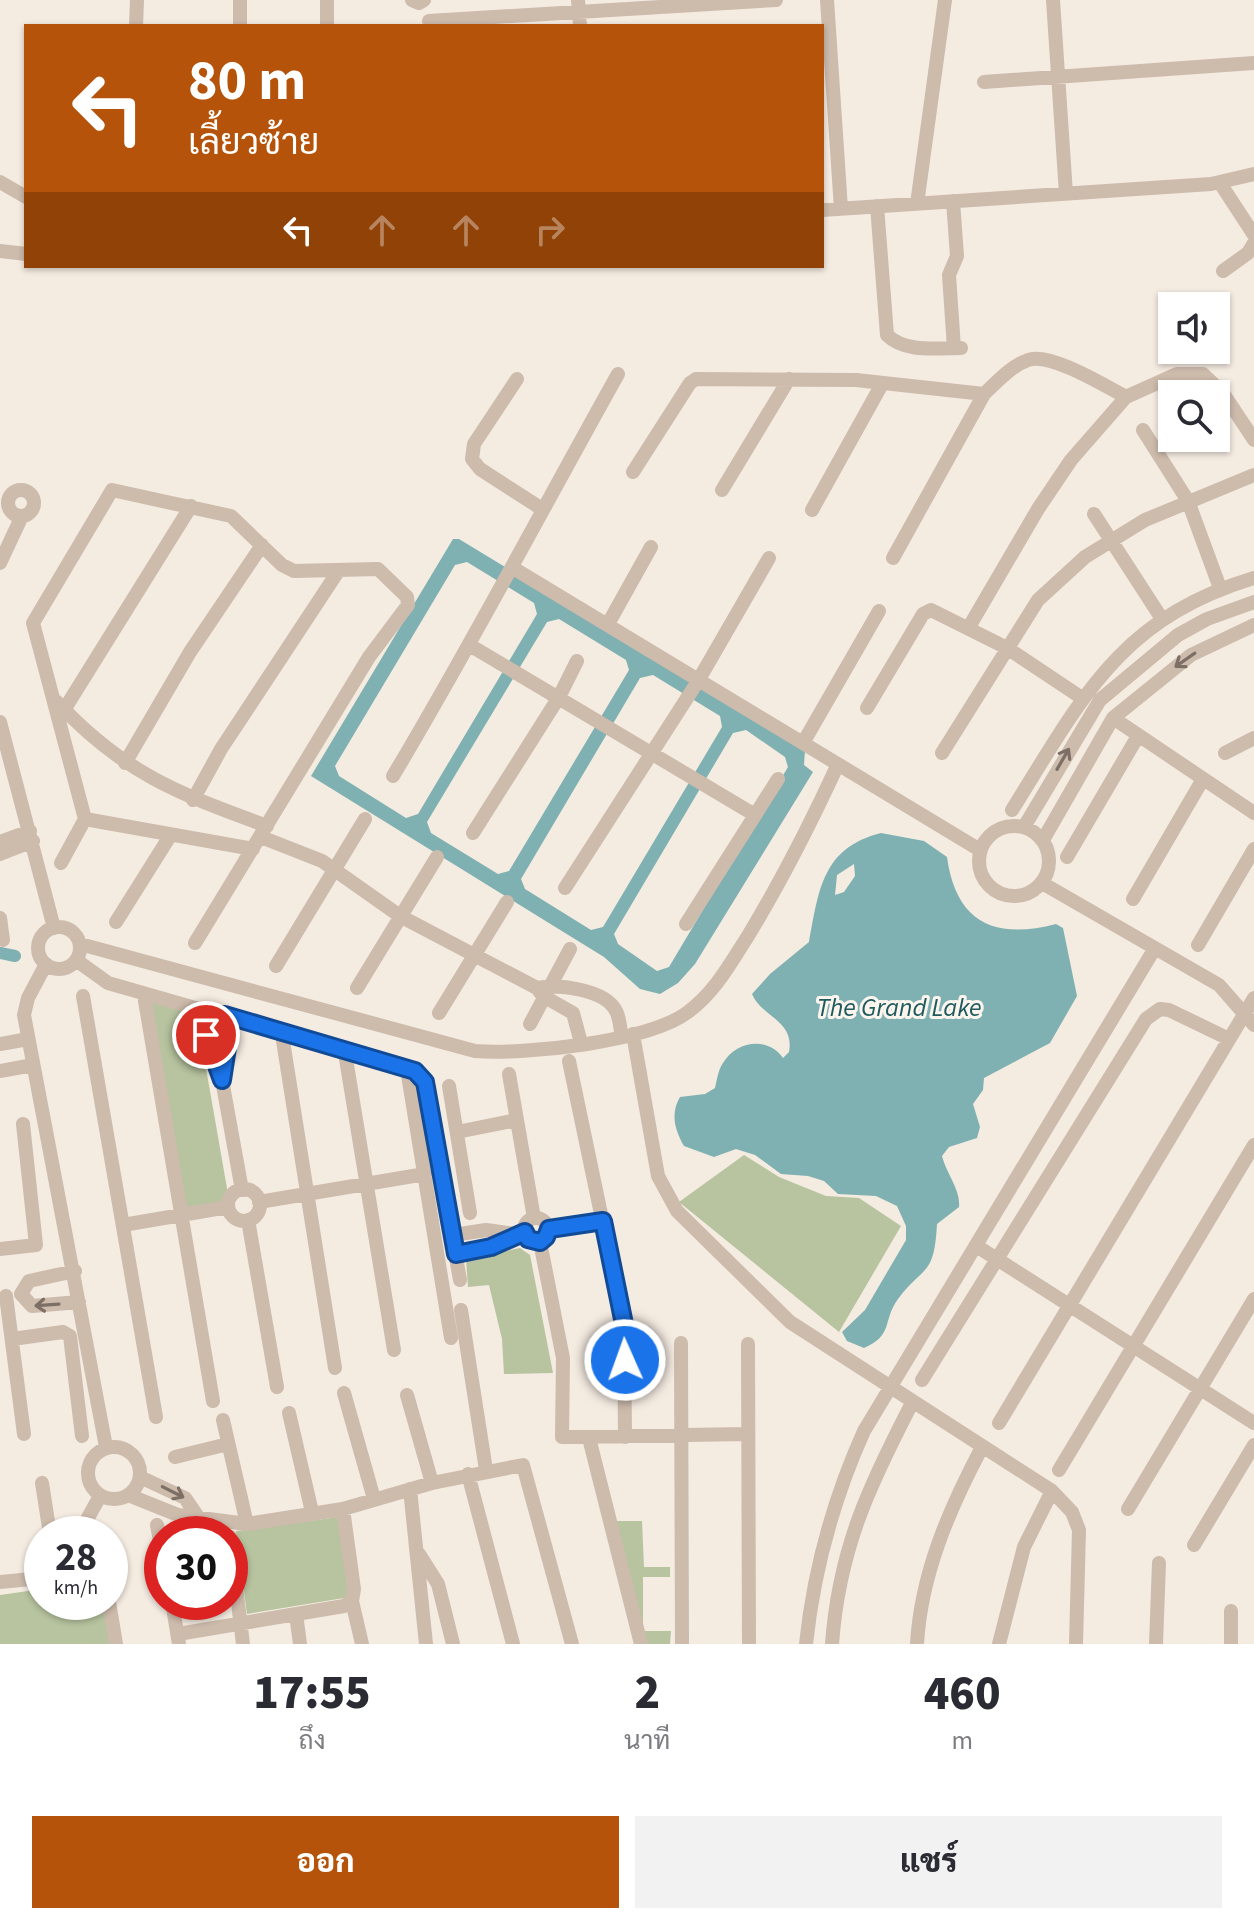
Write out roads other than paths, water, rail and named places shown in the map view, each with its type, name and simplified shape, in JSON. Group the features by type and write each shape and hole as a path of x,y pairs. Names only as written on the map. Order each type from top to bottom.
{"street":[{"path":"136,24 137,0"},
{"path":"240,0 240,24"},
{"path":"327,0 327,24"},
{"path":"412,0 419,3 424,0"},
{"path":"429,21 776,0"},
{"path":"827,0 828,95 841,209"},
{"path":"917,204 945,0"},
{"path":"1053,0 1066,194"},
{"path":"984,82 1254,63"},
{"path":"824,210 1220,183 1254,174"},
{"path":"0,182 24,196"},
{"path":"1220,183 1254,235"},
{"path":"877,206 887,335 898,343 918,348 958,348 949,275 957,256 953,201"},
{"path":"1223,271 1248,253 1254,243"},
{"path":"0,251 24,254"},
{"path":"893,558 984,394 1005,374 1027,360 1048,359 1126,397"},
{"path":"393,776 471,646 542,509 618,374"},
{"path":"969,627 1071,460 1126,397 1177,374 1203,374 1223,393 1254,440"},
{"path":"633,472 690,383 725,377 789,379 984,394"},
{"path":"517,379 474,444 472,459 480,469 542,509"},
{"path":"722,490 789,379"},
{"path":"812,510 882,384"},
{"path":"1143,430 1188,501 1220,588"},
{"path":"942,753 1038,600 1085,557 1108,541 1188,501 1254,475"},
{"path":"0,563 22,516 32,510 33,498 24,490 5,493 9,510 22,516"},
{"path":"61,863 85,819 59,704 35,630 34,617 112,490 123,490 237,519 294,571 384,572 407,597 408,605 369,657 195,943"},
{"path":"59,704 191,506"},
{"path":"1094,514 1108,541 1162,619"},
{"path":"125,763 190,652 262,545"},
{"path":"608,624 651,547"},
{"path":"565,888 697,682 769,558"},
{"path":"512,569 980,850"},
{"path":"193,800 221,749 339,570"},
{"path":"1012,810 1082,698 1114,659 1162,619 1220,588 1254,578"},
{"path":"1024,827 1100,700 1178,635 1207,619 1254,602"},
{"path":"867,708 923,614 931,610 1007,648 1082,698"},
{"path":"803,743 879,611"},
{"path":"1043,840 1113,718 1191,655 1254,625"},
{"path":"471,646 755,815"},
{"path":"473,833 559,697 577,661"},
{"path":"59,704 125,763 261,837 336,870 400,916 473,957 543,990 573,1013 581,1043"},
{"path":"1113,718 1254,813"},
{"path":"0,722 54,928"},
{"path":"1067,857 1138,736"},
{"path":"1225,753 1254,738"},
{"path":"54,928 73,933 80,944 475,1051 518,1052 628,1035 686,1014 720,981 796,857 838,764"},
{"path":"686,924 778,779"},
{"path":"1133,899 1203,779"},
{"path":"85,819 170,836 261,837"},
{"path":"276,966 365,819"},
{"path":"1024,827 1043,840 1049,863 1042,883 1020,896 998,893 982,876 980,850 990,834 1001,828 1024,827"},
{"path":"0,842 31,836"},
{"path":"0,854 31,836"},
{"path":"116,922 170,836"},
{"path":"1198,945 1254,849"},
{"path":"357,988 437,857"},
{"path":"1042,883 1219,985 1249,1020"},
{"path":"439,1013 507,902"},
{"path":"0,918 3,940"},
{"path":"54,928 40,941 39,953 46,964 62,969 76,960 80,944"},
{"path":"806,1644 814,1585 831,1513 859,1442 889,1387 978,1247 1155,948"},
{"path":"530,1024 543,990 570,949"},
{"path":"76,960 108,983 404,1067 420,1075 427,1093 460,1280"},
{"path":"46,964 28,998 24,1015 106,1447"},
{"path":"543,990 606,1001 616,1011 628,1035 658,1176 665,1194 677,1211 773,1308 981,1449 1052,1491 1072,1512 1079,1530 1076,1644"},
{"path":"83,996 156,1417"},
{"path":"999,1423 1227,1038 1249,1020 1254,998"},
{"path":"145,1001 213,1401"},
{"path":"199,1008 209,1049 222,1080 242,1190"},
{"path":"922,1380 1153,1012 1160,1009 1180,1014 1227,1038"},
{"path":"222,1080 228,1041 225,1015"},
{"path":"0,1044 28,1039"},
{"path":"283,1041 335,1368"},
{"path":"346,1059 394,1350"},
{"path":"569,1061 625,1329 625,1437"},
{"path":"0,1071 33,1065"},
{"path":"509,1074 534,1218"},
{"path":"408,1075 451,1338"},
{"path":"449,1086 470,1213"},
{"path":"457,1132 517,1120"},
{"path":"0,1249 36,1245 23,1124"},
{"path":"1059,1470 1254,1145"},
{"path":"259,1202 425,1174"},
{"path":"228,1207 233,1194 242,1190 251,1191 259,1202"},
{"path":"228,1207 237,1220 248,1220 256,1214 259,1202"},
{"path":"123,1225 228,1207"},
{"path":"456,1254 491,1247 520,1233 534,1218"},
{"path":"534,1218 546,1222 549,1229 540,1242"},
{"path":"248,1220 277,1387"},
{"path":"549,1229 603,1221"},
{"path":"453,1235 484,1230 520,1233 540,1242"},
{"path":"540,1242 563,1358 561,1435 565,1439 747,1434"},
{"path":"978,1247 1254,1423"},
{"path":"9,1295 29,1281 75,1271"},
{"path":"9,1295 32,1306 79,1302"},
{"path":"9,1295 24,1434"},
{"path":"1128,1509 1254,1299"},
{"path":"461,1310 486,1470"},
{"path":"12,1339 63,1332 70,1336 82,1436"},
{"path":"681,1343 682,1644"},
{"path":"748,1344 749,1644"},
{"path":"344,1393 374,1499"},
{"path":"407,1395 432,1483"},
{"path":"832,1644 835,1608 850,1535 874,1475 912,1403"},
{"path":"289,1413 312,1512"},
{"path":"223,1420 245,1516"},
{"path":"589,1438 641,1644"},
{"path":"175,1457 228,1444"},
{"path":"1194,1545 1254,1445"},
{"path":"140,1477 128,1495 117,1500 100,1496 89,1483 87,1474 92,1457 106,1447 115,1446 132,1453 140,1477 185,1498 197,1516"},
{"path":"917,1644 922,1603 941,1535 981,1449"},
{"path":"248,1524 343,1509 468,1474 523,1465 572,1644"},
{"path":"468,1474 513,1644"},
{"path":"42,1483 47,1516"},
{"path":"410,1489 426,1644"},
{"path":"999,1644 1024,1547 1052,1491"},
{"path":"128,1495 188,1516"},
{"path":"89,1516 100,1496"},
{"path":"343,1509 354,1589 352,1601 362,1644"},
{"path":"418,1554 438,1584 453,1644"},
{"path":"1156,1644 1159,1563"},
{"path":"0,1582 24,1580"},
{"path":"179,1639 240,1624 344,1606 352,1601"},
{"path":"1231,1611 1231,1644"},
{"path":"296,1614 300,1644"},
{"path":"112,1620 116,1644"},
{"path":"240,1620 243,1644"}],"water":[{"path":"453,539 459,539 805,750 804,765 813,772 695,964 678,983 660,994 640,989 604,957 311,776","holes":["467,562 534,603 537,614 418,814 406,818 339,776 335,766 455,565","559,619 626,660 629,670 509,871 498,874 431,833 427,822 547,622","653,675 720,716 722,727 603,927 591,930 525,889 521,879 640,678","746,730 785,757 788,767 669,967 657,971 618,944 614,934 733,733"]},
{"name":"The Grand Lake","path":"881,833 924,841 947,857 959,898 982,921 1014,930 1056,924 1063,928 1077,996 1050,1043 984,1078 983,1090 973,1104 980,1127 977,1138 949,1147 942,1156 958,1194 959,1207 937,1224 933,1254 926,1269 898,1299 884,1333 864,1348 847,1341 842,1332 865,1310 906,1240 906,1226 897,1206 876,1196 838,1194 824,1181 808,1176 781,1174 755,1155 736,1149 714,1157 684,1146 674,1116 680,1097 705,1094 715,1088 721,1066 736,1050 761,1044 777,1051 783,1058 789,1052 787,1033 752,994 770,974 809,942 816,905 827,874 846,849","holes":["854,864 855,876 844,892 835,895 837,875"]}],"waterway":[{"path":"0,953 15,956"}]}
